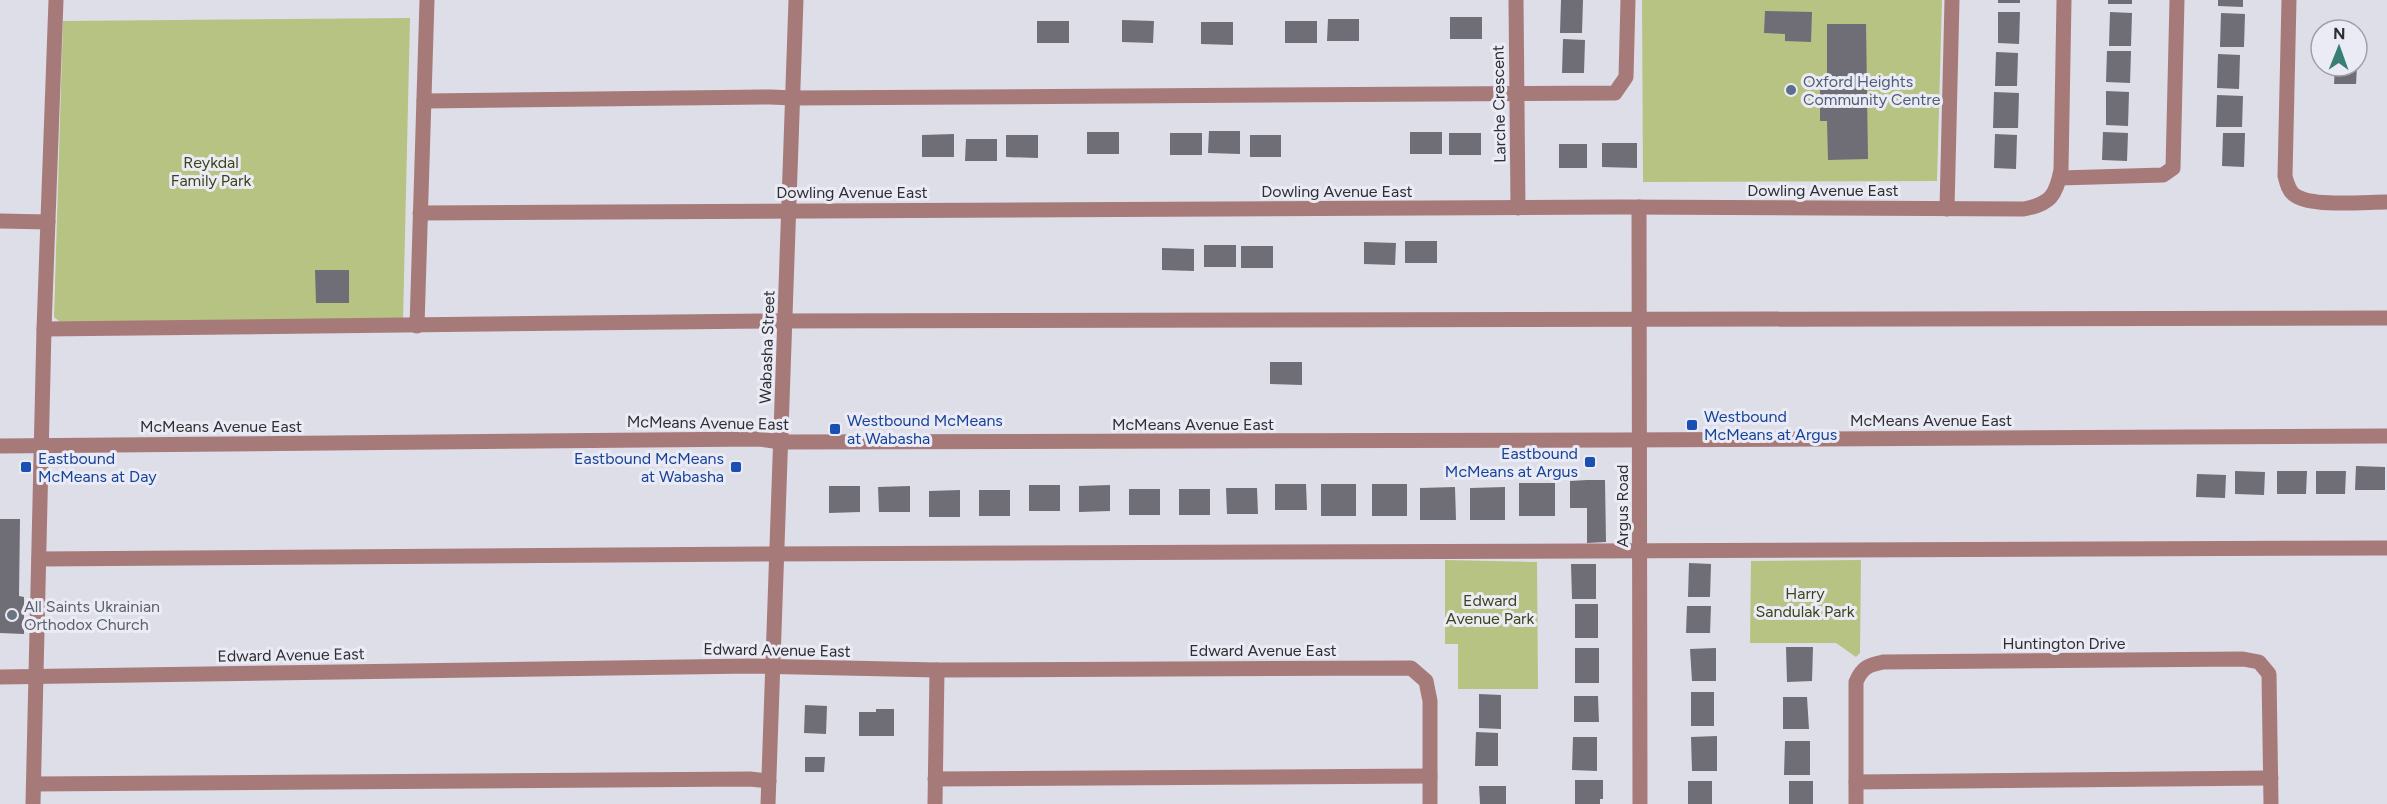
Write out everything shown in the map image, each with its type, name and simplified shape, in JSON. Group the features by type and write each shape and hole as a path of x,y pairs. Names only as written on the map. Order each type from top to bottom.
{"street":[{"path":"33,804 44,329 56,0"},
{"path":"417,326 427,0"},
{"name":"Wabasha Street","path":"768,804 796,0"},
{"name":"Larche Crescent","path":"1516,0 1518,208"},
{"path":"424,102 770,97 1615,93 1626,77 1628,0"},
{"path":"1947,209 1952,0"},
{"path":"2064,0 2060,178 2163,175 2173,168 2177,0"},
{"path":"2289,0 2285,176 2287,187 2295,196 2309,202 2387,202"},
{"name":"Dowling Avenue East","path":"420,213 1639,207 2024,209 2042,205 2058,189 2060,178"},
{"name":"Argus Road","path":"1639,207 1641,320 1640,804"},
{"path":"0,220 48,222"},
{"path":"44,329 765,321 2387,318"},
{"name":"McMeans Avenue East","path":"0,446 759,439 781,442 2387,436"},
{"path":"39,559 2387,548"},
{"name":"Huntington Drive","path":"1856,804 1856,682 1860,672 1866,666 1895,662 2243,659 2259,662 2269,674 2271,804"},
{"name":"Edward Avenue East","path":"0,677 729,666 937,670 1411,668 1426,681 1430,701 1430,804"},
{"path":"935,804 937,670"},
{"path":"935,779 1430,776"},
{"path":"1856,782 2271,778"},
{"path":"34,784 738,779 769,781"}],"green space":[{"name":"Oxford Heights Community Centre","path":"1642,0 1942,0 1937,181 1643,182"},
{"name":"Reykdal Family Park","path":"410,18 403,321 60,322 54,317 63,21"},
{"name":"Edward Avenue Park","path":"1445,560 1537,562 1538,689 1458,689 1458,644 1445,644"},
{"name":"Harry Sandulak Park","path":"1861,560 1860,653 1856,657 1836,643 1750,643 1751,561"}],"building":[{"path":"1561,0 1583,0 1582,33 1560,33"},
{"path":"1998,0 2020,0 2020,3 1998,3"},
{"path":"2108,0 2132,0 2132,4 2108,4"},
{"path":"2218,0 2243,0 2243,7 2218,6"},
{"path":"1765,11 1812,12 1811,42 1785,41 1785,34 1764,33"},
{"path":"1998,12 2020,12 2019,44 1998,43"},
{"path":"2110,12 2132,13 2131,46 2109,46"},
{"path":"2221,13 2245,14 2244,47 2220,47"},
{"path":"1450,17 1482,17 1482,39 1450,39"},
{"path":"1328,19 1359,19 1359,41 1327,41"},
{"path":"1122,20 1154,21 1153,43 1122,42"},
{"path":"1037,21 1069,21 1069,43 1037,43"},
{"path":"1285,21 1317,21 1317,43 1285,43"},
{"path":"1201,22 1233,22 1233,45 1201,44"},
{"path":"1827,24 1866,24 1868,159 1828,160 1827,121 1820,121 1820,82 1827,82"},
{"path":"1563,39 1585,40 1584,73 1562,73"},
{"path":"2107,51 2131,51 2130,83 2106,82"},
{"path":"1996,52 2018,53 2017,86 1995,86"},
{"path":"2218,54 2240,55 2239,89 2217,88"},
{"path":"2334,78 2356,78 2356,84 2334,84"},
{"path":"2106,91 2129,92 2128,126 2106,125"},
{"path":"1994,92 2019,93 2018,128 1993,128"},
{"path":"2217,95 2243,96 2242,127 2216,127"},
{"path":"1209,131 1240,131 1240,154 1208,153"},
{"path":"1087,132 1119,132 1119,154 1087,154"},
{"path":"1410,132 1442,132 1442,154 1410,154"},
{"path":"2103,132 2128,133 2127,161 2102,160"},
{"path":"1170,133 1202,133 1202,155 1170,155"},
{"path":"1449,133 1481,133 1481,155 1449,155"},
{"path":"2223,133 2245,133 2244,167 2222,166"},
{"path":"954,134 954,157 922,157 922,135"},
{"path":"1995,134 2017,135 2016,169 1994,168"},
{"path":"1006,135 1038,135 1038,158 1006,157"},
{"path":"1250,135 1281,135 1281,157 1250,157"},
{"path":"966,139 997,139 997,161 965,161"},
{"path":"1602,143 1637,143 1637,168 1602,167"},
{"path":"1559,144 1587,144 1587,168 1559,168"},
{"path":"1405,241 1437,241 1437,263 1405,263"},
{"path":"1364,242 1396,243 1395,265 1364,264"},
{"path":"1204,245 1236,245 1236,267 1204,267"},
{"path":"1241,246 1273,246 1273,268 1241,268"},
{"path":"1162,248 1194,249 1194,271 1162,270"},
{"path":"315,270 349,270 349,303 316,303"},
{"path":"1270,362 1302,362 1302,385 1270,384"},
{"path":"2356,466 2385,467 2385,490 2355,490"},
{"path":"2235,471 2265,472 2264,495 2235,494"},
{"path":"2277,471 2307,471 2306,494 2277,494"},
{"path":"2316,471 2346,471 2345,494 2316,494"},
{"path":"2197,474 2226,475 2225,498 2196,497"},
{"path":"1605,480 1606,542 1587,543 1587,508 1570,508 1570,481"},
{"path":"1519,483 1555,483 1555,516 1519,516"},
{"path":"1275,484 1306,484 1307,510 1275,510"},
{"path":"1321,484 1356,484 1356,516 1321,516"},
{"path":"1372,484 1407,484 1407,516 1372,516"},
{"path":"1029,485 1060,485 1060,511 1029,511"},
{"path":"1110,485 1110,511 1079,512 1079,486"},
{"path":"829,486 860,486 860,512 829,513"},
{"path":"910,486 910,512 879,512 878,487"},
{"path":"1455,487 1456,520 1420,520 1420,488"},
{"path":"1505,487 1505,520 1470,520 1470,488"},
{"path":"1226,488 1257,488 1258,514 1227,514"},
{"path":"1129,489 1160,489 1160,515 1129,515"},
{"path":"1179,489 1210,489 1210,515 1179,515"},
{"path":"960,490 960,517 929,517 929,491"},
{"path":"979,490 1010,490 1010,516 979,516"},
{"path":"0,519 20,519 19,596 24,597 24,634 0,633"},
{"path":"1689,563 1711,564 1710,597 1688,597"},
{"path":"1571,564 1596,564 1596,599 1572,599"},
{"path":"1575,604 1598,604 1598,638 1575,638"},
{"path":"1687,606 1711,606 1710,633 1686,633"},
{"path":"1786,647 1813,647 1812,681 1787,682"},
{"path":"1575,648 1599,648 1599,683 1575,683"},
{"path":"1716,648 1716,681 1692,681 1690,649"},
{"path":"1691,692 1714,692 1714,726 1691,726"},
{"path":"1479,694 1501,695 1501,729 1479,728"},
{"path":"1574,696 1598,696 1599,722 1574,722"},
{"path":"1783,697 1807,697 1809,729 1783,729"},
{"path":"805,705 827,706 826,734 804,733"},
{"path":"876,709 894,709 894,736 859,736 859,712 876,712"},
{"path":"1476,732 1498,733 1498,766 1475,766"},
{"path":"1717,736 1717,771 1692,771 1691,737"},
{"path":"1573,737 1597,737 1597,771 1572,770"},
{"path":"1785,741 1810,741 1810,775 1784,775"},
{"path":"805,757 825,757 824,772 805,772"},
{"path":"1575,780 1603,780 1603,799 1600,799 1600,804 1575,804"},
{"path":"1688,781 1712,781 1712,804 1688,804"},
{"path":"1789,781 1813,781 1813,804 1789,804"},
{"path":"1479,786 1506,786 1506,804 1480,804"}],"place":[{"name":"Oxford Heights Community Centre","path":"1791,90"},
{"name":"Westbound McMeans at Argus","path":"1692,425"},
{"name":"Westbound McMeans at Wabasha","path":"835,429"},
{"name":"Eastbound McMeans at Argus","path":"1590,462"},
{"name":"Eastbound McMeans at Day","path":"26,467"},
{"name":"Eastbound McMeans at Wabasha","path":"736,467"},
{"name":"All Saints Ukrainian Orthodox Church","path":"12,615"}]}
